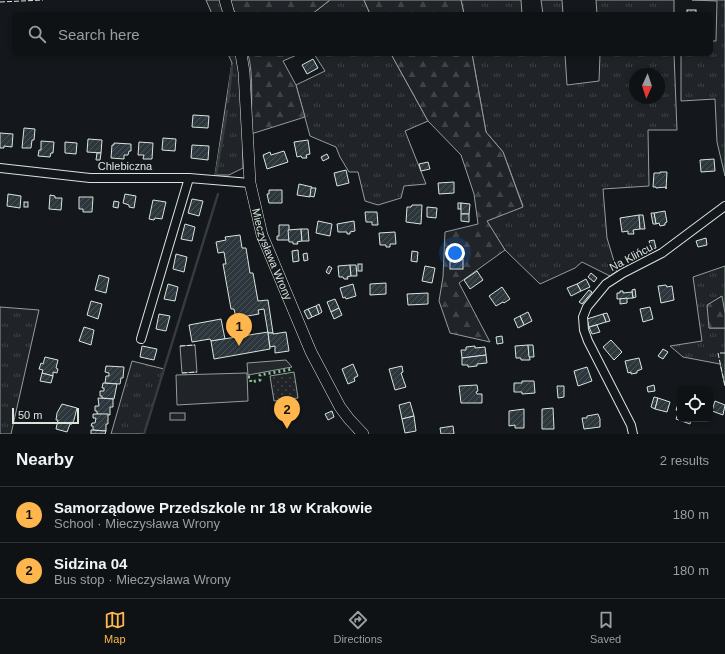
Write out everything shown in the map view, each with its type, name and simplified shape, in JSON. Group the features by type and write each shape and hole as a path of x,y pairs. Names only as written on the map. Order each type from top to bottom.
{"street":[{"path":"225,0 228,12"},
{"name":"Mieczysława Wrony","path":"241,56 244,72 250,183 262,235 311,352 334,397 359,433"},
{"name":"Chlebiczna","path":"0,168 90,178 189,178 250,183"},
{"path":"141,339 189,178"},
{"name":"Na Klińcu","path":"633,434 628,418 588,341 584,330 583,317 587,307 606,284 623,273 662,253 725,206"}],"green space":[{"path":"206,0 220,0 223,12 211,12"},
{"path":"230,0 330,0 315,12 234,12"},
{"path":"330,0 364,0 369,12 315,12"},
{"path":"364,0 461,0 464,12 369,12"},
{"path":"461,0 521,0 522,12 464,12"},
{"path":"541,0 562,0 563,12 543,12"},
{"path":"596,0 674,0 674,12 597,12"},
{"path":"692,0 725,0 725,176 717,142 715,99 681,101 681,56 713,56 713,41 716,41 717,1"},
{"path":"229,56 236,56 241,82 243,111 243,168 229,175 215,175 232,63"},
{"path":"248,56 294,56 283,61 296,85 305,117 251,134 252,82"},
{"path":"315,56 392,56 428,121 405,131 426,184 404,186 401,198 378,205 365,201 358,172 349,172 336,147 310,136 296,85 325,71"},
{"path":"392,56 472,56 486,132 503,152 523,207 487,221 505,250 459,283 490,342 450,333 439,301 443,277 445,232 478,224 474,194 461,155 428,121"},
{"path":"472,56 565,56 567,85 599,81 600,56 674,56 677,130 648,130 649,186 603,189 607,238 617,271 610,276 582,262 575,268 540,284 505,250 486,221 523,206 503,152 486,132"},
{"path":"725,266 725,313 721,296 709,328 725,328 725,386 720,364 683,357 670,346 702,341 693,277"},
{"path":"722,296 725,313 725,328 709,328 707,305"},
{"path":"0,307 39,310 11,434 0,434"},
{"path":"195,345 197,372 182,373 180,346"},
{"path":"132,361 164,369 144,434 111,434"},
{"path":"294,372 298,398 274,401 270,376"},
{"path":"247,373 248,401 177,405 176,375"},
{"path":"170,413 185,413 185,420 170,420"}],"shaded area":[{"path":"286,360 292,367 248,375 247,363"}],"building":[{"path":"687,10 696,10 696,12 687,12"},
{"path":"313,59 318,68 307,74 302,65"},
{"path":"193,115 209,116 208,128 192,127"},
{"path":"24,128 35,129 34,140 32,140 31,148 22,148"},
{"path":"0,133 13,134 12,147 4,146 4,148 0,148"},
{"path":"163,138 176,139 175,151 162,150"},
{"path":"88,139 102,140 101,153 87,152"},
{"path":"308,140 310,154 306,155 307,158 302,158 301,156 297,157 294,142"},
{"path":"41,141 54,142 53,153 51,153 50,157 38,156 39,150 41,150"},
{"path":"65,142 77,143 76,154 65,153"},
{"path":"139,142 153,143 152,159 143,159 144,155 138,155"},
{"path":"114,143 131,144 131,151 129,151 128,155 124,155 124,159 111,158 112,145 114,145"},
{"path":"192,145 209,146 208,160 191,158"},
{"path":"284,151 288,162 267,169 263,155 270,152 271,155"},
{"path":"97,153 101,153 100,160 96,160"},
{"path":"327,154 329,158 323,161 321,157"},
{"path":"714,159 715,171 701,172 700,160"},
{"path":"428,162 430,169 421,171 419,164"},
{"path":"346,170 349,183 337,186 334,173"},
{"path":"667,172 666,189 666,187 653,187 654,173"},
{"path":"454,182 454,193 439,194 438,183"},
{"path":"299,184 312,187 310,197 297,195"},
{"path":"311,188 316,188 314,197 310,196"},
{"path":"269,190 282,190 282,203 269,203 267,194 269,194"},
{"path":"8,194 21,196 20,208 7,206"},
{"path":"125,194 136,196 134,208 123,203"},
{"path":"50,195 55,196 55,198 62,198 61,210 49,209"},
{"path":"79,197 93,197 92,212 83,212 83,209 79,209"},
{"path":"192,199 203,201 199,216 188,213"},
{"path":"153,200 166,202 162,219 149,219"},
{"path":"114,201 119,202 118,208 113,207"},
{"path":"24,202 28,202 28,207 24,207"},
{"path":"458,203 461,203 461,209 458,209"},
{"path":"461,203 470,204 469,214 461,214"},
{"path":"412,205 422,205 421,224 406,222 407,207 411,207"},
{"path":"427,207 437,208 436,218 427,217"},
{"path":"665,211 667,222 665,225 660,226 659,223 656,224 654,213"},
{"path":"365,212 377,212 378,225 372,225 372,222 366,222"},
{"path":"651,213 654,213 656,224 653,224"},
{"path":"461,214 469,214 469,222 461,221"},
{"path":"639,215 640,229 633,230 634,234 628,234 628,231 622,232 620,218"},
{"path":"639,215 643,215 645,229 640,229"},
{"path":"318,221 332,224 330,236 316,233"},
{"path":"354,221 355,231 350,232 350,234 347,234 347,232 338,232 337,224"},
{"path":"185,224 195,227 192,241 181,239"},
{"path":"279,225 289,225 289,240 277,240 277,236 279,236"},
{"path":"301,229 302,241 297,242 298,244 289,242 288,230"},
{"path":"301,229 308,229 309,241 302,241"},
{"path":"395,232 396,244 390,244 390,247 380,245 379,233"},
{"path":"240,235 242,248 246,248 250,273 253,273 258,301 268,300 273,333 268,333 264,309 258,310 259,314 236,318 234,309 231,309 223,264 226,264 224,252 218,253 216,242 226,240 225,237"},
{"path":"706,238 707,245 698,247 696,241"},
{"path":"654,240 656,248 651,249 649,241"},
{"path":"298,250 299,261 293,262 292,251"},
{"path":"412,251 418,252 417,262 411,261"},
{"path":"307,253 308,260 304,261 303,254"},
{"path":"176,254 187,257 184,272 173,269"},
{"path":"450,259 463,259 463,269 450,269"},
{"path":"358,264 362,264 362,271 358,271"},
{"path":"350,265 351,276 347,277 348,279 339,277 338,266"},
{"path":"350,265 356,265 357,276 351,276"},
{"path":"329,266 332,268 329,274 326,272"},
{"path":"425,266 435,268 432,283 422,281"},
{"path":"477,271 483,280 470,289 464,280"},
{"path":"591,273 597,278 594,282 588,277"},
{"path":"99,275 109,278 106,293 95,290"},
{"path":"586,279 590,287 581,291 577,284"},
{"path":"386,283 386,294 370,295 370,284"},
{"path":"168,284 178,287 175,301 164,299"},
{"path":"353,284 356,296 346,299 345,297 343,298 340,288"},
{"path":"577,284 581,291 571,296 567,288"},
{"path":"666,285 667,287 672,286 674,300 661,303 658,286"},
{"path":"502,287 510,299 496,306 489,296"},
{"path":"635,289 636,297 633,298 632,290"},
{"path":"589,290 592,292 582,304 579,302"},
{"path":"620,291 623,291 623,293 632,292 633,298 617,299 617,293 620,293"},
{"path":"428,293 428,304 408,305 407,294"},
{"path":"627,298 627,303 620,304 620,299"},
{"path":"335,299 339,308 331,312 327,302"},
{"path":"91,301 102,304 98,319 87,315"},
{"path":"319,304 322,312 319,314 316,306"},
{"path":"316,306 319,314 312,317 308,309"},
{"path":"650,307 653,319 643,322 640,309"},
{"path":"339,308 342,315 334,319 331,312"},
{"path":"308,309 312,317 308,319 304,311"},
{"path":"528,312 532,321 524,325 520,316"},
{"path":"607,313 610,321 606,322 603,314"},
{"path":"159,314 170,316 166,331 156,329"},
{"path":"603,314 606,322 589,327 587,319"},
{"path":"520,316 524,325 518,328 514,319"},
{"path":"221,319 225,339 211,341 210,339 192,342 189,325"},
{"path":"597,325 600,332 592,334 589,327"},
{"path":"84,327 94,330 91,345 79,341"},
{"path":"268,332 270,349 214,359 211,341"},
{"path":"286,332 289,351 275,353 275,346 270,347 268,333 273,334"},
{"path":"502,336 503,343 497,344 496,337"},
{"path":"611,340 622,352 614,360 603,347"},
{"path":"528,345 530,360 521,360 521,358 516,358 515,346"},
{"path":"528,345 533,345 534,357 529,357"},
{"path":"142,346 157,349 154,360 140,357"},
{"path":"475,346 475,348 485,347 486,355 462,358 461,350 466,350 466,347"},
{"path":"663,349 668,352 663,359 658,356"},
{"path":"486,355 487,363 468,367 468,365 462,365 462,358"},
{"path":"45,357 58,360 56,368 58,369 57,373 53,372 53,376 42,373 43,370 39,369 41,363 43,364"},
{"path":"639,358 642,369 637,371 637,373 628,373 625,361"},
{"path":"353,364 358,376 354,378 355,381 348,384 342,369"},
{"path":"106,366 124,367 123,378 121,378 120,384 105,383 106,376 109,376 109,373 105,372"},
{"path":"402,366 403,372 401,373 406,387 395,390 389,369"},
{"path":"587,367 592,381 578,386 574,371"},
{"path":"42,373 53,376 51,383 40,381"},
{"path":"522,381 534,381 535,393 522,394 522,392 514,392 514,383 522,383"},
{"path":"103,383 117,384 114,399 102,398 102,396 100,396 100,391 104,391 104,388 102,388"},
{"path":"477,385 478,391 476,392 477,394 482,394 482,403 461,403 459,386"},
{"path":"654,385 655,391 648,392 647,387"},
{"path":"557,386 564,386 564,397 558,398"},
{"path":"654,397 658,398 655,409 651,407"},
{"path":"98,398 113,399 113,407 110,407 110,415 97,414 97,411 95,411 95,406 99,406"},
{"path":"658,398 670,402 667,412 655,409"},
{"path":"715,401 725,405 723,415 713,411"},
{"path":"410,402 414,416 402,419 399,405"},
{"path":"62,404 77,408 74,420 72,424 70,424 67,432 56,429 58,420 56,420 57,413"},
{"path":"553,408 554,429 542,429 542,409"},
{"path":"524,409 524,428 515,428 515,425 509,426 509,411"},
{"path":"332,411 334,417 328,420 325,414"},
{"path":"93,414 108,414 106,431 93,430 93,426 91,426 92,423 95,423 96,418 93,418"},
{"path":"598,414 600,419 600,427 584,429 582,418 587,418 587,416"},
{"path":"414,416 416,431 405,433 402,419"},
{"path":"453,426 454,434 441,434 440,428"},
{"path":"91,430 106,431 105,434 91,434"}],"waterway":[{"path":"228,102 232,66"},
{"path":"216,174 227,111"},
{"path":"144,434 218,194"}],"hedge":[{"path":"248,377 250,377 251,382 260,380 260,375 293,369"}],"fence":[{"path":"0,2 43,0"},
{"path":"180,346 195,345"},
{"path":"725,353 718,353 725,386"},
{"path":"182,373 197,372"}],"place":[{"name":"Samorządowe Przedszkole nr 18 w Krakowie","path":"239,346"},
{"name":"Sidzina 04","path":"287,429"}]}
